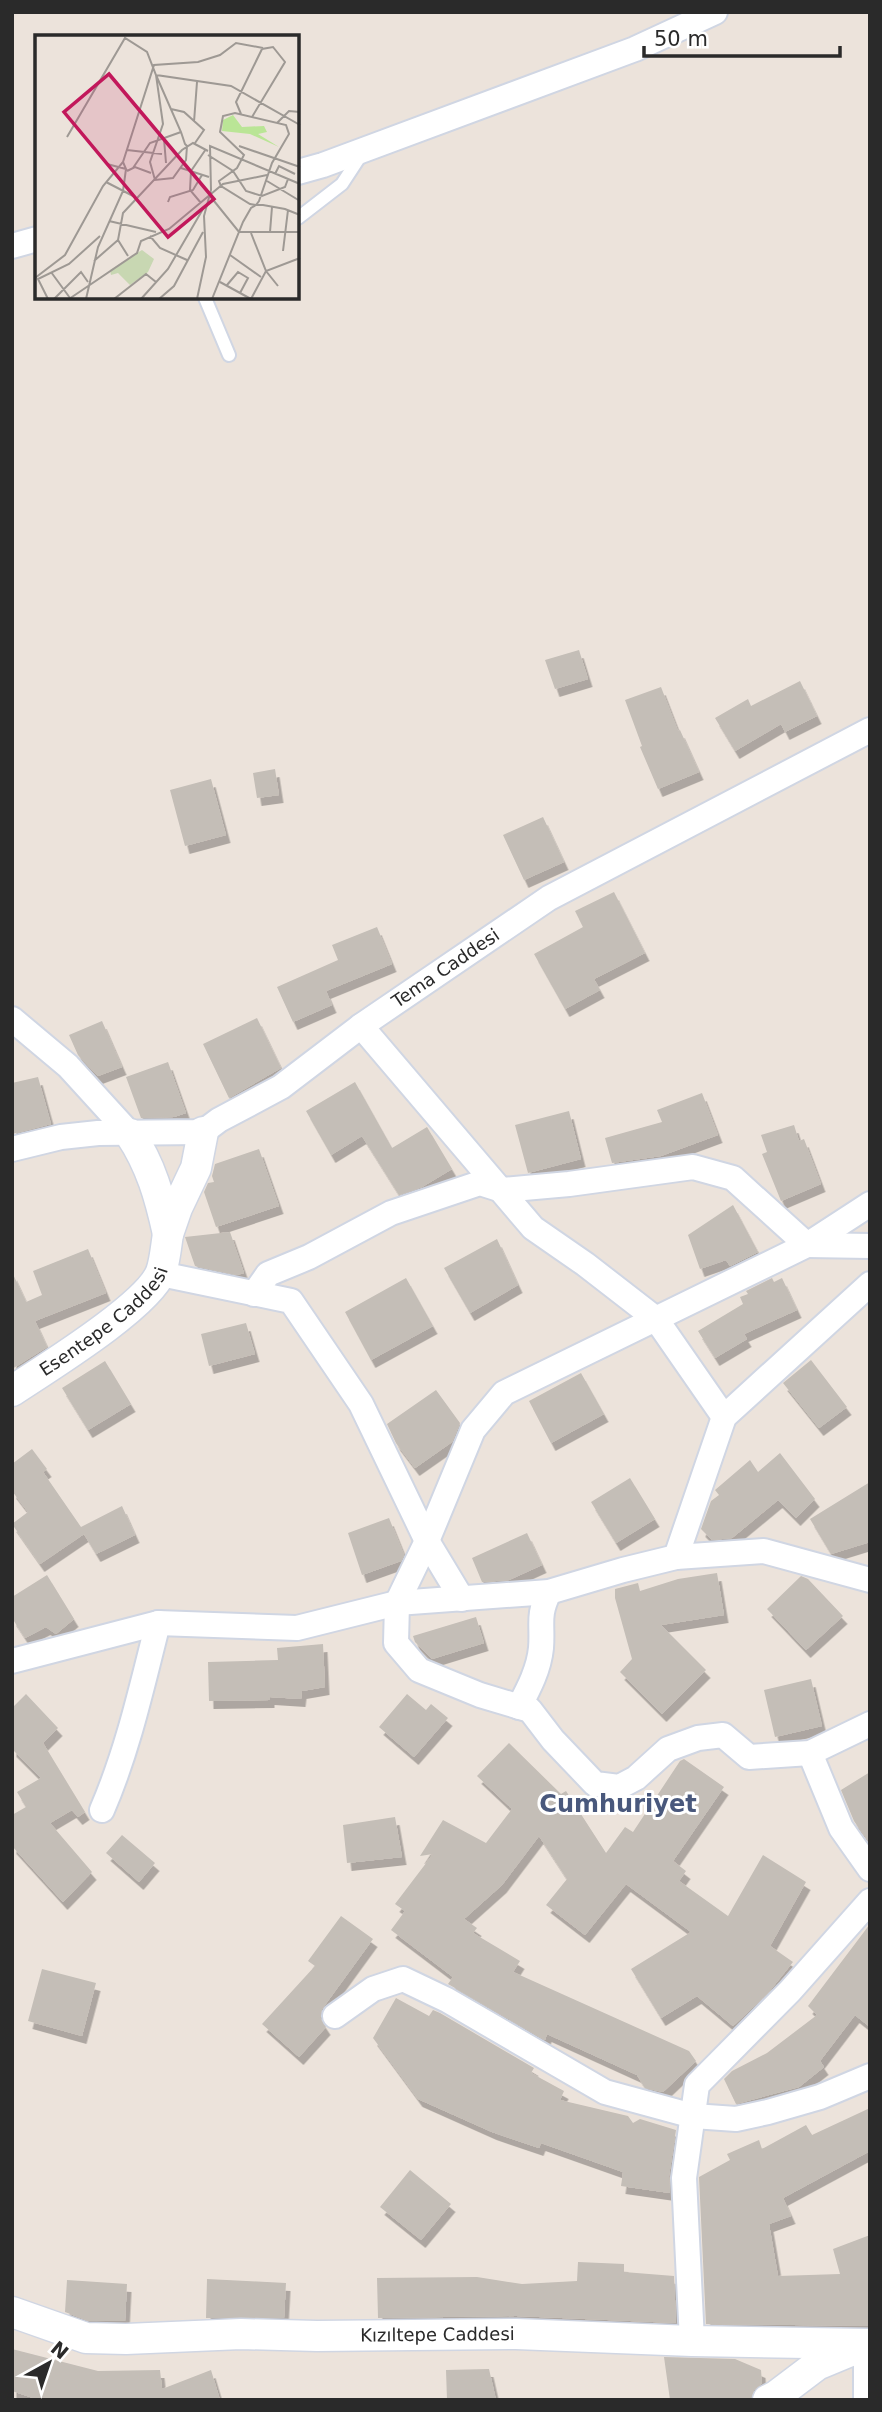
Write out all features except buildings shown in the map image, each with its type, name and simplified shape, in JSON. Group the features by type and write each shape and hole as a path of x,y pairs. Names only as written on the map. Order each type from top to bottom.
{"street":[{"path":"299,172 635,49 715,12"},
{"path":"12,246 35,240"},
{"name":"Tema Caddesi","path":"203,1132 219,1120 281,1087 361,1026 549,898 870,730"},
{"path":"12,1019 68,1066 130,1134 143,1154 153,1178 169,1234"},
{"path":"361,1026 533,1228 656,1319 724,1417"},
{"path":"12,1149 61,1137 98,1133 203,1132"},
{"name":"Esentepe Caddesi","path":"12,1391 116,1319 161,1274 169,1234 177,1208 196,1168 203,1132"},
{"path":"254,1294 268,1274 309,1257 391,1213 480,1183 502,1190 693,1167 733,1178 807,1245 870,1246"},
{"path":"870,1204 807,1245 504,1393 473,1430 427,1541 397,1603 397,1643 419,1670 480,1695 530,1710 553,1740 595,1784 620,1787 636,1778 667,1749 698,1738 723,1735 749,1757 810,1753 870,1724"},
{"path":"161,1274 291,1301 361,1404 427,1541 462,1599"},
{"path":"676,1557 724,1417 870,1284"},
{"path":"13,1660 158,1623 297,1628 397,1603 548,1592 676,1557 764,1551 870,1580"},
{"path":"519,1707 533,1681 541,1649 541,1609 548,1592"},
{"path":"102,1810 136,1713 158,1623"},
{"path":"810,1753 841,1828 870,1869"},
{"path":"692,2341 684,2178 697,2085 790,1991 870,1901"},
{"path":"335,2016 373,1989 403,1979 447,2000 605,2092 693,2116 736,2119 768,2112 820,2097 870,2076"},
{"name":"Kızıltepe Caddesi","path":"12,2312 86,2338 425,2333 869,2343"},
{"path":"768,2400 817,2365 869,2343 866,2400"}],"lane":[{"path":"299,217 342,184 364,150"},
{"path":"205,299 229,355"}],"district":[{"name":"Cumhuriyet","path":"618,1804"}]}
